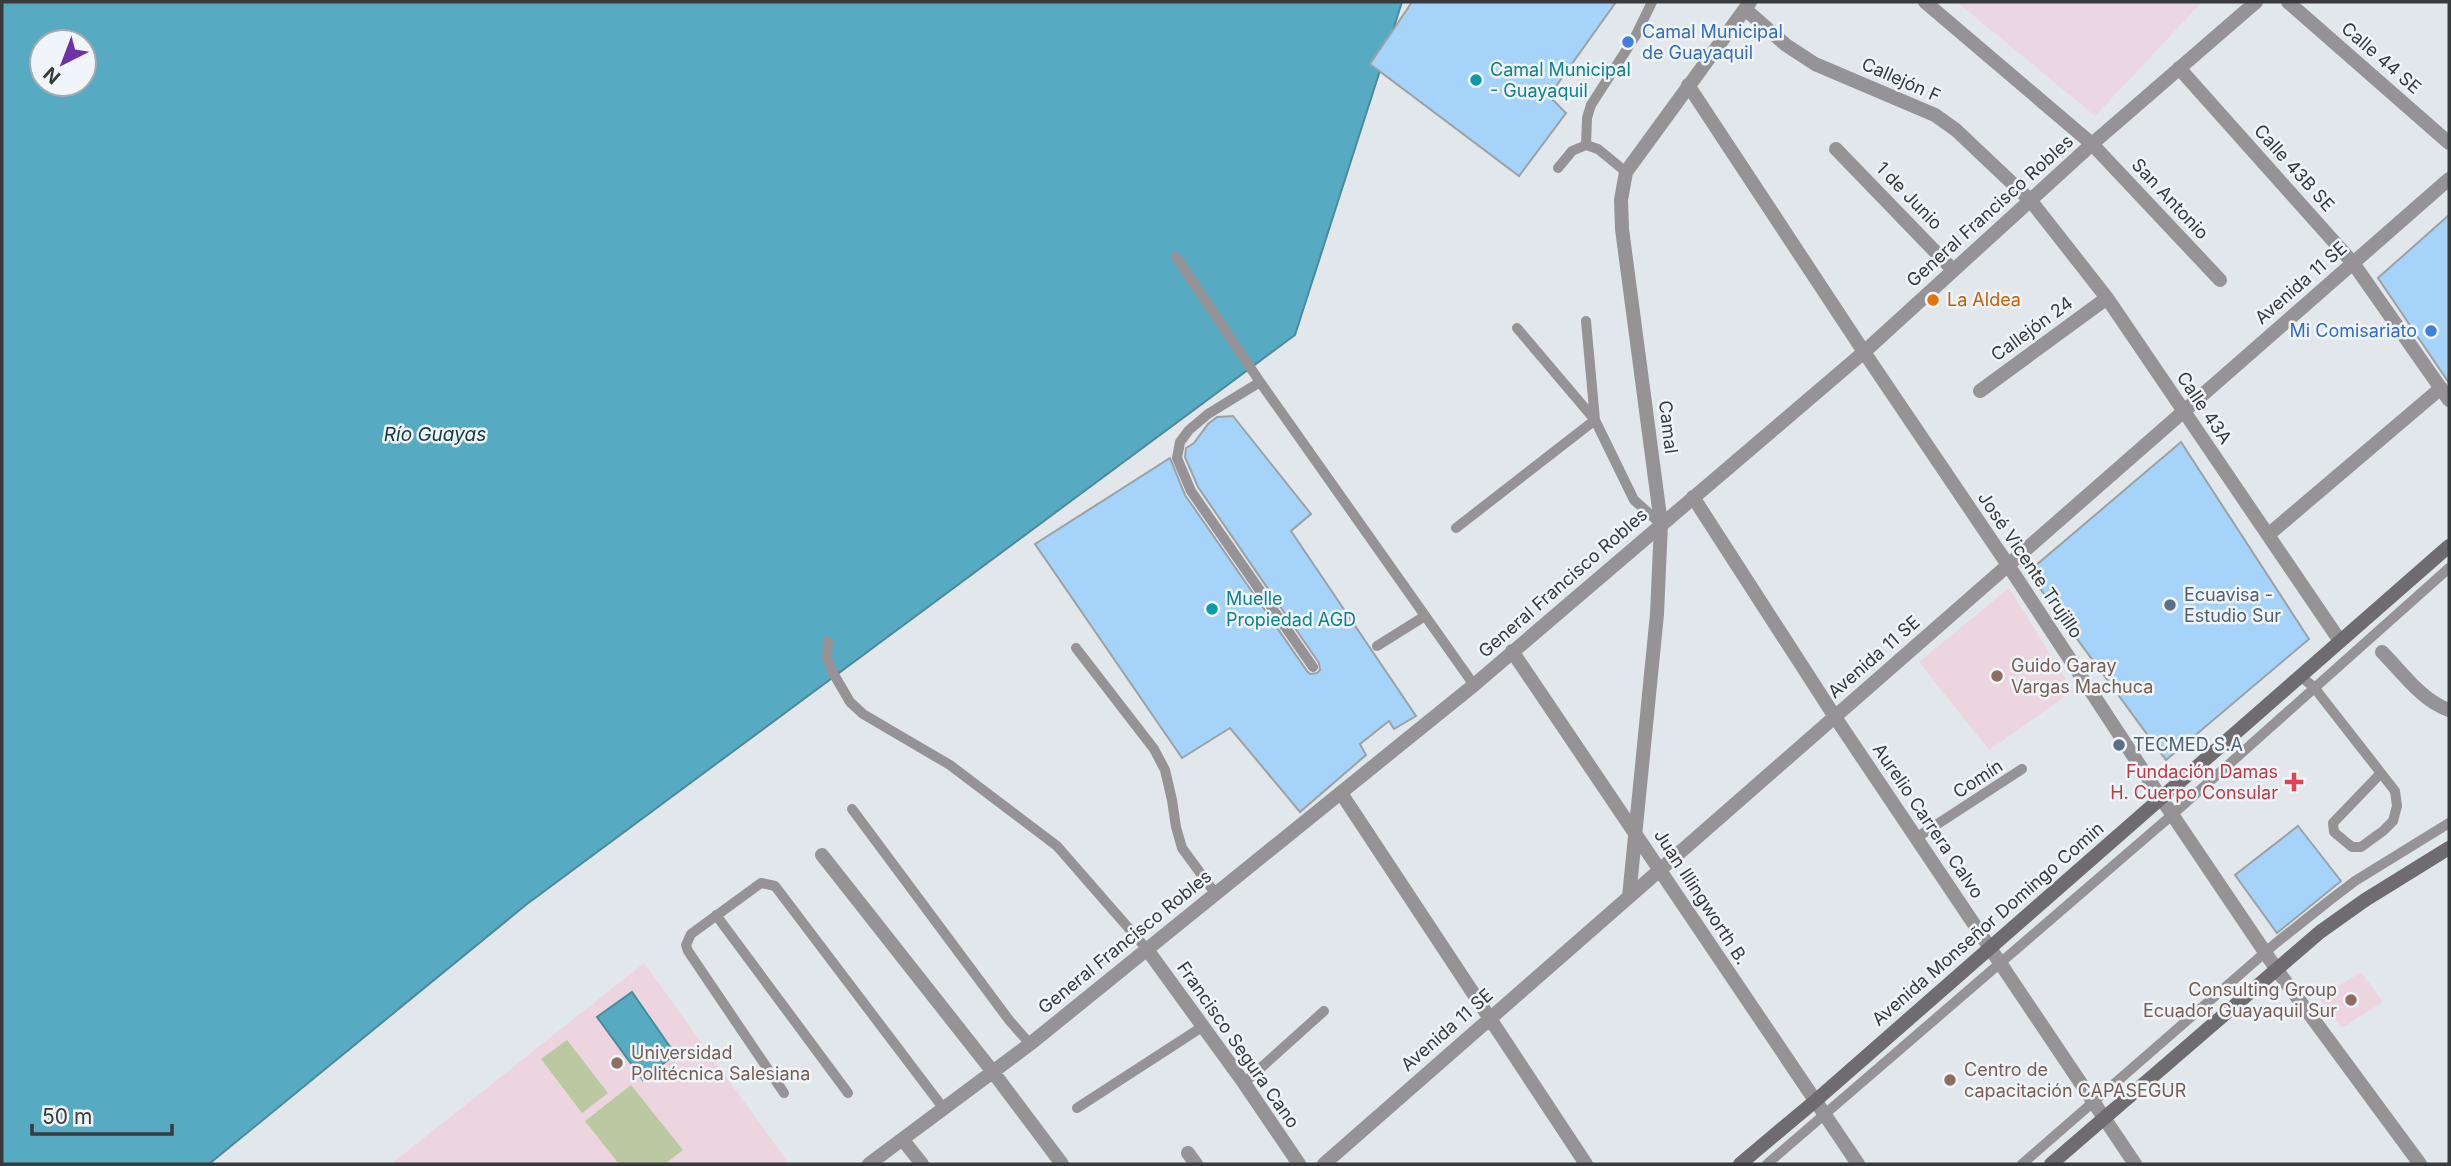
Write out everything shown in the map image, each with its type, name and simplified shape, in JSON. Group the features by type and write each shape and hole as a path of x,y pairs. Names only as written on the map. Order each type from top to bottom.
{"main road":[{"name":"Avenida Monseñor Domingo Comin","path":"1740,1164 2449,546"},
{"path":"2051,1164 2320,932 2365,900 2449,848"}],"street":[{"name":"San Antonio","path":"1925,2 2092,144 2220,281"},
{"name":"General Francisco Robles","path":"869,1164 1030,1044 1474,685 1864,352 2092,144 2256,2"},
{"name":"Calle 44 SE","path":"2288,2 2449,143"},
{"name":"Camal","path":"1629,897 1657,614 1661,524 1622,229 1621,201 1626,172 1747,5"},
{"name":"Callejón F","path":"1747,5 1786,45 1815,64 1935,115 1965,138 2031,201"},
{"name":"Calle 43B SE","path":"2179,68 2353,263 2445,394"},
{"name":"José Vicente Trujillo","path":"1688,85 2277,970 2420,1164"},
{"name":"1 de Junio","path":"1836,149 1953,270"},
{"name":"Avenida 11 SE","path":"1324,1164 2449,179"},
{"name":"Calle 43A","path":"2031,201 2107,298 2340,640"},
{"name":"Callejón 24","path":"1980,391 2107,298"},
{"path":"2268,535 2445,394"},
{"name":"Aurelio Carrera Calvo","path":"1693,497 1835,717 2135,1164"},
{"name":"Juan Illingworth B.","path":"1512,651 1857,1164"},
{"path":"2382,652 2426,696 2449,710"},
{"path":"1341,793 1586,1164"},
{"path":"822,855 1062,1164"},
{"name":"Francisco Segura Cano","path":"1146,948 1299,1164"},
{"path":"903,1140 922,1164"}],"lane":[{"path":"1586,145 1587,118 1591,104 1636,35 1652,2"},
{"path":"1558,168 1572,151 1586,145 1598,149 1626,172"},
{"path":"1176,257 1259,382 1474,685"},
{"path":"1586,321 1595,420"},
{"path":"1517,328 1595,420 1634,500 1661,524"},
{"path":"1259,382 1208,414 1189,430 1180,442 1177,458 1191,491 1312,667"},
{"path":"1456,528 1595,420"},
{"path":"1767,1164 2001,964 2449,568"},
{"path":"1377,646 1425,616"},
{"path":"828,641 827,658 850,702 863,714 950,765 1057,846 1146,948"},
{"path":"1076,648 1154,749 1165,770 1182,848 1215,894"},
{"path":"2300,676 2314,687 2381,773 2395,791 2397,806 2393,821 2361,847 2352,847 2334,832 2333,823 2381,773"},
{"name":"Comín","path":"1916,838 2022,769"},
{"path":"852,809 1009,1020 1030,1044"},
{"path":"2022,1164 2266,953 2355,881 2449,823"},
{"path":"784,1093 686,945 691,934 761,883 775,886 944,1109"},
{"path":"716,915 848,1093"},
{"path":"1244,1083 1324,1011"},
{"path":"1077,1108 1202,1027"}],"shaded area":[{"path":"1957,2 2202,2 2095,116"},
{"name":"Guido Garay Vargas Machuca","path":"2009,588 2073,691 1989,750 1919,662"},
{"name":"Universidad Politécnica Salesiana","path":"644,963 789,1164 391,1164"},
{"name":"Consulting Group Ecuador Guayaquil Sur","path":"2361,972 2383,1002 2342,1028 2319,998"}],"green space":[{"path":"567,1040 608,1093 582,1113 541,1059"},
{"path":"631,1085 683,1150 665,1164 619,1164 585,1121"}],"water":[{"name":"Río Guayas","path":"2,2 1402,2 1295,335 527,904 209,1164 2,1164"},
{"path":"632,992 675,1054 643,1080 597,1017"}],"building":[{"name":"Camal Municipal - Guayaquil","path":"1412,2 1616,2 1549,96 1566,113 1519,176 1370,64"},
{"name":"Mi Comisariato","path":"2449,215 2449,383 2378,278"},
{"name":"Muelle Propiedad AGD","path":"1233,416 1311,514 1291,531 1416,716 1394,729 1389,721 1360,744 1366,755 1300,812 1230,728 1182,758 1035,544 1170,458 1185,495 1307,671 1310,674 1317,673 1320,670 1319,663 1198,487 1185,457 1186,448 1194,443 1208,424 1217,417"},
{"name":"Ecuavisa - Estudio Sur","path":"2181,442 2309,639 2166,760 2028,572"},
{"path":"2298,826 2341,881 2277,933 2235,875"}],"place":[{"name":"Camal Municipal de Guayaquil","path":"1628,42"},
{"name":"Camal Municipal - Guayaquil","path":"1476,80"},
{"name":"La Aldea","path":"1933,300"},
{"name":"Mi Comisariato","path":"2431,331"},
{"name":"Ecuavisa - Estudio Sur","path":"2170,605"},
{"name":"Muelle Propiedad AGD","path":"1212,609"},
{"name":"Guido Garay Vargas Machuca","path":"1997,676"},
{"name":"TECMED S.A","path":"2119,745"},
{"name":"Fundación Damas H. Cuerpo Consular","path":"2294,782"},
{"name":"Consulting Group Ecuador Guayaquil Sur","path":"2351,1000"},
{"name":"Universidad Politécnica Salesiana","path":"617,1063"},
{"name":"Centro de capacitación CAPASEGUR","path":"1950,1080"}]}
